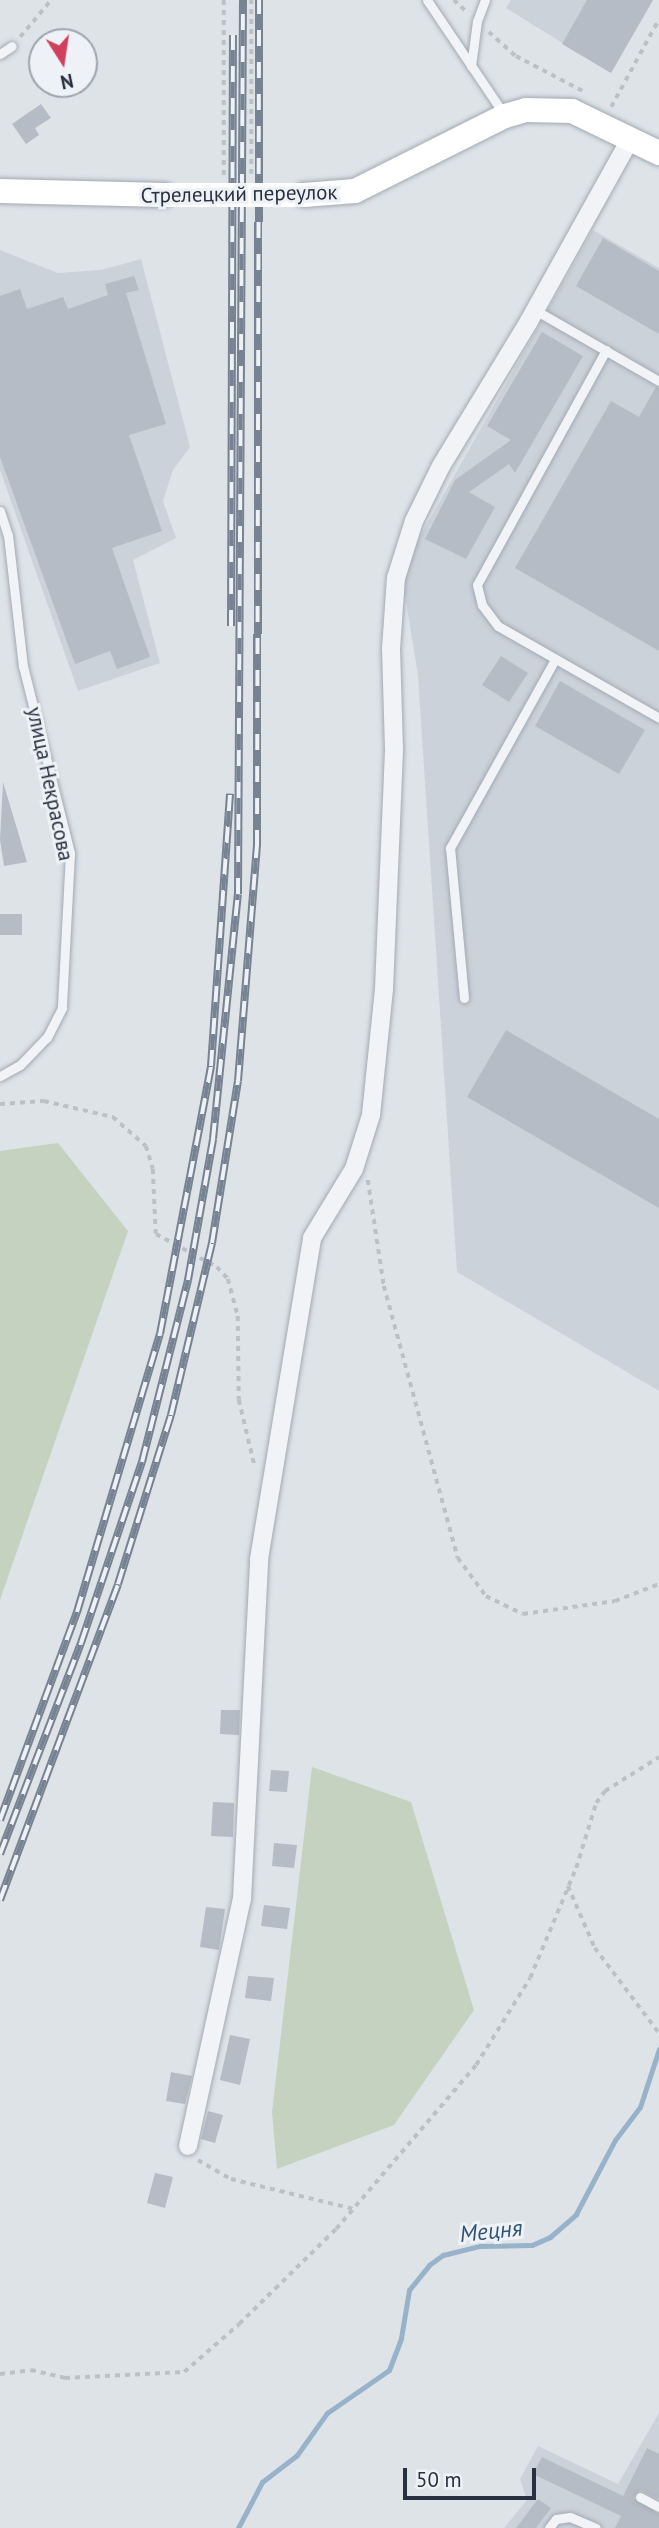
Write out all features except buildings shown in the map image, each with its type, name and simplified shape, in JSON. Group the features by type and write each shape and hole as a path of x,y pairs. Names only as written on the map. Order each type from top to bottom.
{"main road":[{"name":"Стрелецкий переулок","path":"0,191 164,195 304,195 355,191 383,180 505,116 561,109 631,138 659,153"}],"street":[{"path":"188,2146 242,1899 259,1559 312,1238 355,1169 371,1115 384,989 394,749 391,649 396,579 414,521 441,466 535,310 631,138"}],"lane":[{"path":"427,0 505,116"},
{"path":"471,66 477,21 485,0"},
{"path":"0,54 12,46"},
{"path":"535,310 659,381"},
{"path":"606,350 477,585 482,605 498,626 659,719"},
{"name":"улица Некрасова","path":"0,511 8,535 23,666 69,853 62,1008 47,1037 20,1065 0,1076"},
{"path":"464,998 450,848 555,659"},
{"path":"640,2497 659,2507"},
{"path":"549,2528 556,2519 570,2517 596,2528"}],"path":[{"path":"12,46 51,0"},
{"path":"224,0 224,176"},
{"path":"251,0 251,176"},
{"path":"454,0 516,56 587,94"},
{"path":"611,107 659,19"},
{"path":"599,100 623,114"},
{"path":"0,1104 44,1101 113,1117 146,1146 153,1169 156,1234 218,1267 228,1279 238,1316 239,1400 252,1442 253,1462 261,1479 270,1481"},
{"path":"363,1142 384,1286 458,1558 486,1596 523,1614 615,1601 659,1584"},
{"path":"0,2374 31,2370 65,2378 184,2372 354,2209 476,2065 530,1978 568,1886 596,1803 605,1791 659,1757"},
{"path":"568,1886 594,1948 659,2033"},
{"path":"188,2146 202,2166 231,2179 354,2209"}],"shaded area":[{"path":"511,0 653,0 611,73 506,8"},
{"path":"593,230 659,268 659,1391 457,1272 418,675 401,570"},
{"path":"0,250 58,273 101,270 141,259 190,447 173,470 163,501 176,538 133,560 160,663 78,691 0,470"},
{"path":"659,2413 659,2528 504,2528 527,2500 520,2479 538,2446 618,2484"}],"green space":[{"path":"58,1143 128,1231 0,1600 0,1151"},
{"path":"312,1767 411,1802 474,2010 394,2125 277,2169 272,2112"}],"waterway":[{"name":"Мецня","path":"238,2528 262,2482 297,2455 327,2413 389,2370 401,2338 409,2290 429,2265 443,2255 480,2246 532,2245 550,2237 576,2214 615,2140 640,2107 659,2049"}],"railway":[{"path":"0,1854 81,1643 142,1462 188,1280 213,1139 238,894 243,0"},
{"path":"0,1900 118,1584 171,1415 212,1243 238,1081 257,846 259,0"},
{"path":"231,626 233,35"},
{"path":"0,1820 77,1612 160,1334 211,1066 230,794"}]}
